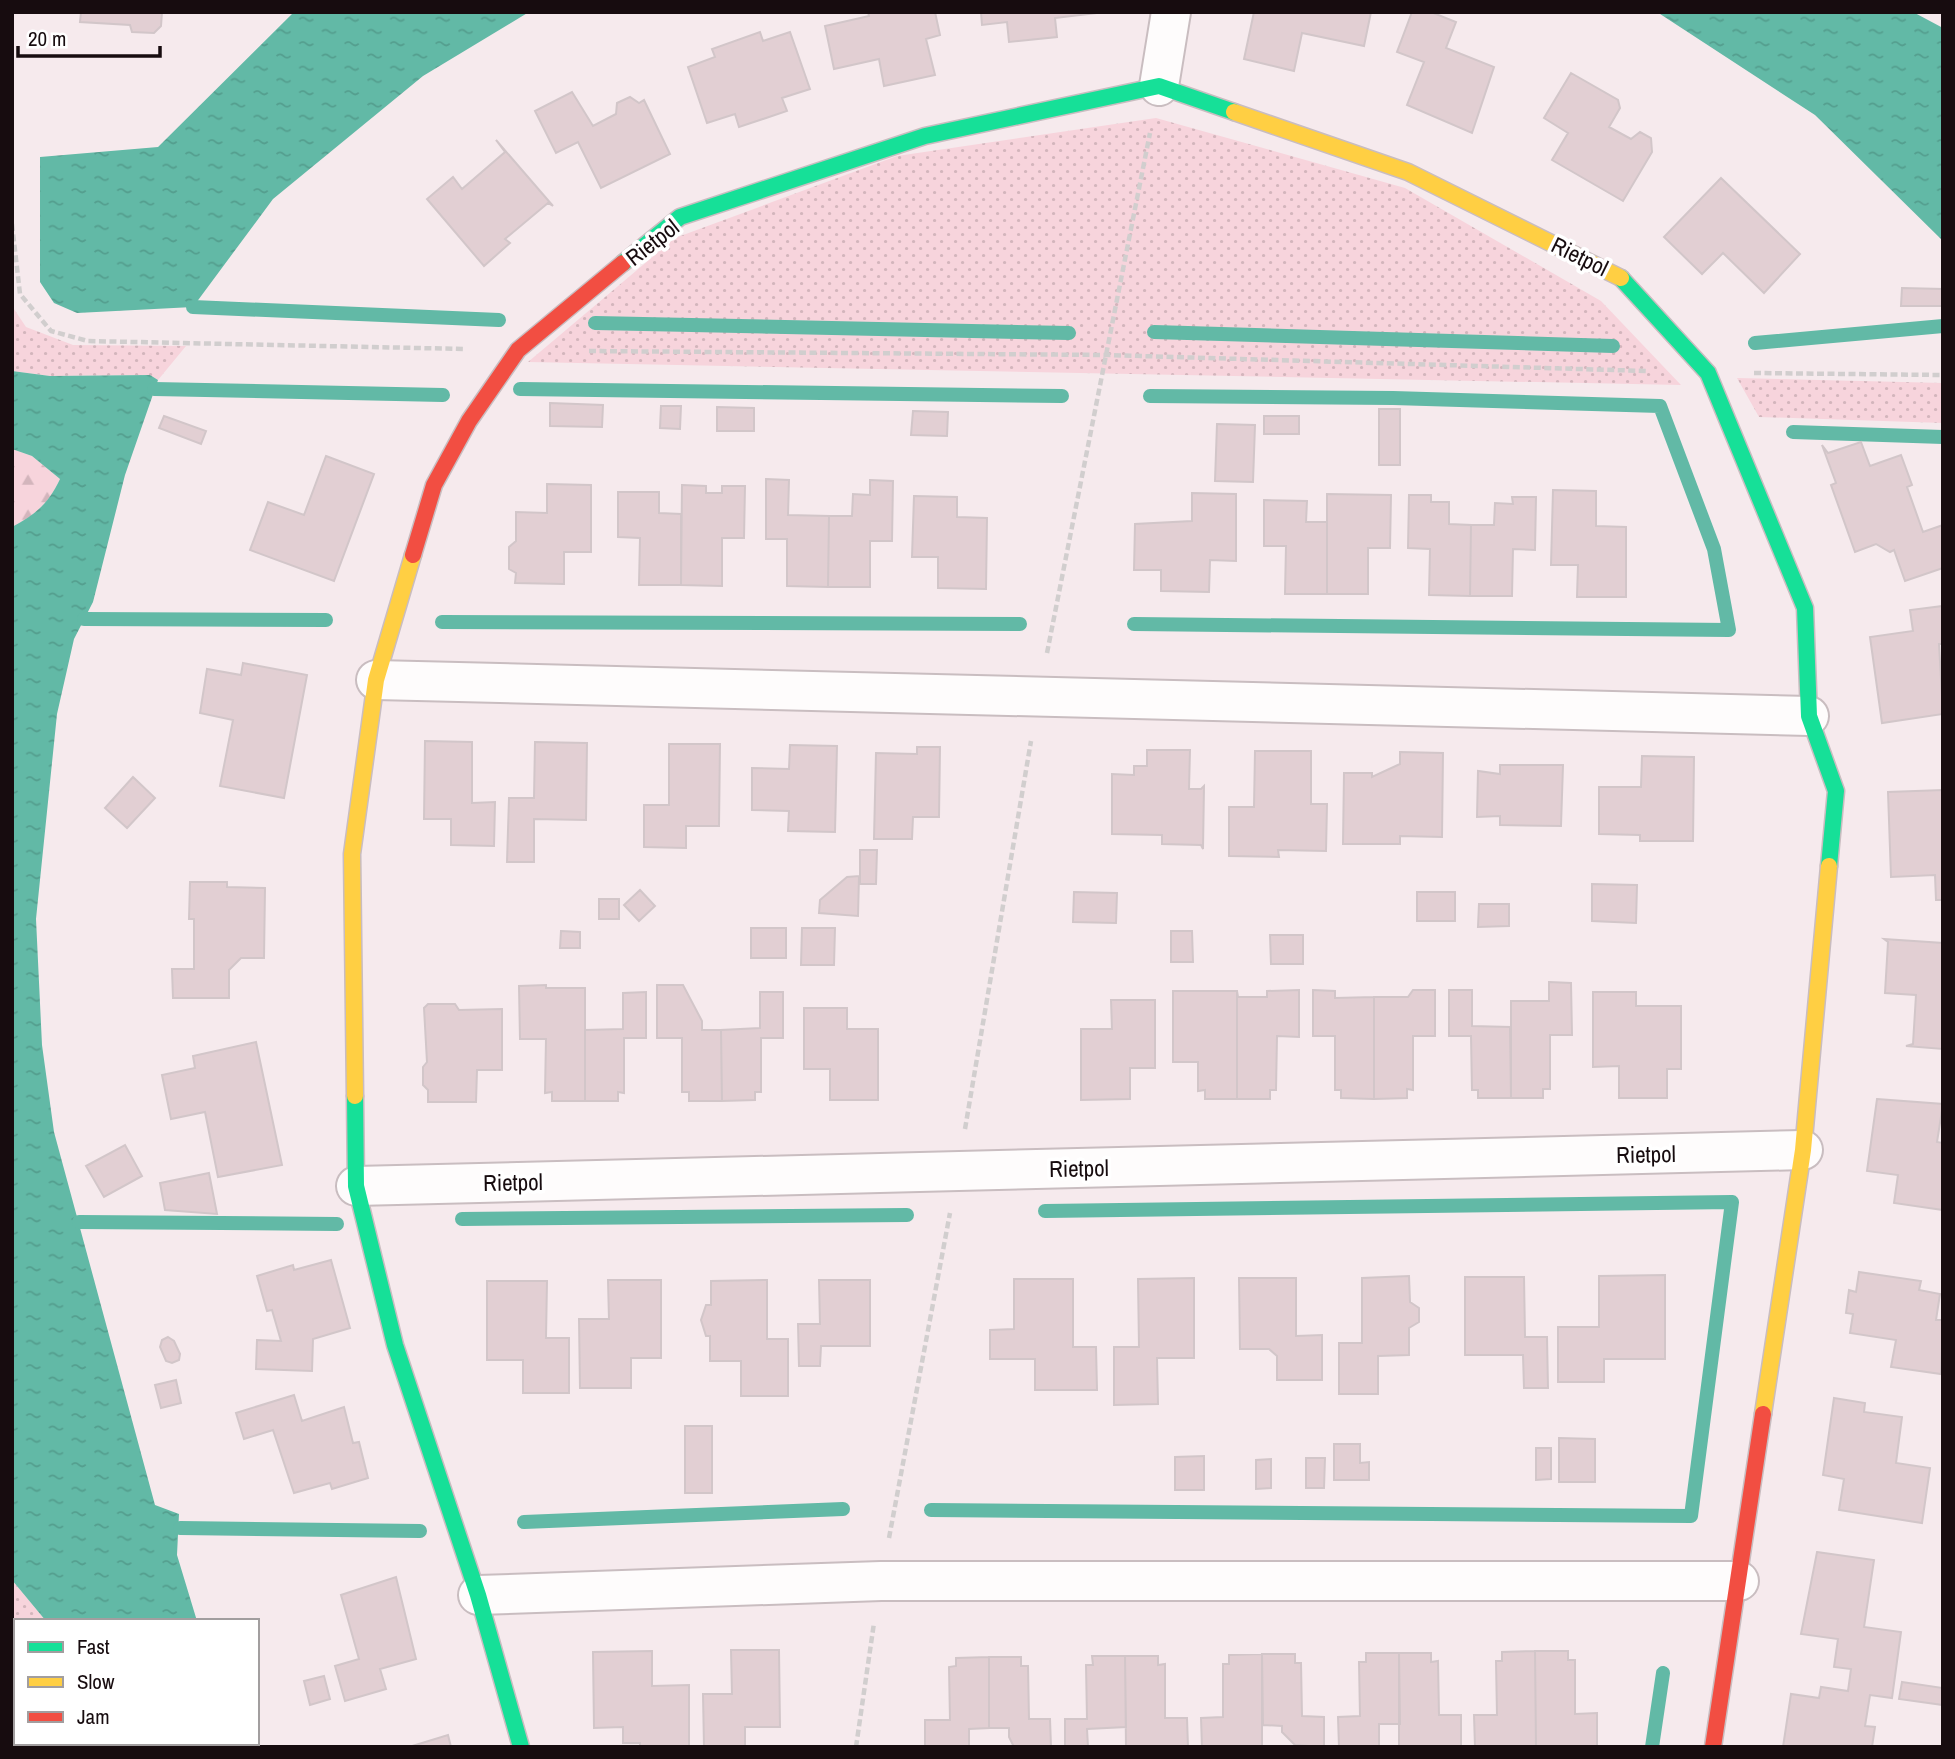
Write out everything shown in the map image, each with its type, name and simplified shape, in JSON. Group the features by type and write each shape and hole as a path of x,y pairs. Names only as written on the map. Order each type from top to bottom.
{"street":[{"path":"1159,86 1171,12"},
{"name":"Rietpol","path":"521,1747 478,1595 395,1345 356,1186 352,854 376,680 434,485 469,421 518,351 680,217 925,136 1159,86 1408,172 1616,273 1708,373 1805,608 1809,716 1836,791 1802,1150 1713,1747"},
{"path":"376,680 1809,716"},
{"name":"Rietpol","path":"356,1186 1802,1150"},
{"path":"478,1595 881,1581 1739,1581"}],"path":[{"path":"856,1747 881,1581 958,1171 1038,698 1159,86"},
{"path":"12,218 14,225"},
{"path":"1107,355 1708,373 1943,375"}],"green space":[{"path":"1156,118 1405,188 1601,301 1681,385 528,362 675,238 897,156"},
{"path":"12,306 26,327 73,345 186,346 158,380 150,375 50,376 12,371"},
{"path":"1737,378 1943,383 1943,423 1759,417"},
{"path":"12,449 32,456 60,479 41,508 12,527"},
{"path":"12,1580 44,1619 14,1619 14,1745 75,1747 12,1747"}],"water":[{"path":"294,12 529,12 423,76 273,199 193,307 77,313 54,303 40,282 40,157 158,147"},
{"path":"1657,12 1913,12 1943,28 1943,241 1815,115"},
{"path":"12,371 50,376 150,375 158,380 125,475 93,602 74,639 57,714 36,919 42,1045 54,1132 155,1505 179,1514 177,1555 196,1619 44,1619 12,1580 12,527 40,508 60,479 32,456 12,449"},
{"path":"76,1745 234,1747 76,1747"}],"building":[{"path":"81,12 162,12 161,26 154,33 132,32 130,25 80,22"},
{"path":"868,12 935,12 940,35 926,39 935,75 884,86 879,59 834,69 825,26 869,16"},
{"path":"981,12 1096,13 1055,18 1057,37 1009,42 1007,22 982,25"},
{"path":"1254,12 1371,12 1364,46 1302,33 1294,71 1244,59"},
{"path":"1412,12 1431,12 1456,22 1446,48 1494,67 1472,133 1407,105 1424,62 1397,52"},
{"path":"760,32 763,41 790,32 810,89 782,98 787,111 739,127 735,114 707,123 688,67 715,57 712,49"},
{"path":"1571,73 1618,100 1620,108 1609,127 1631,139 1640,132 1651,138 1652,152 1623,201 1552,160 1568,133 1544,118"},
{"path":"572,92 593,126 616,114 617,103 630,97 639,103 644,100 670,154 601,188 578,142 556,153 535,111"},
{"path":"496,140 553,206 548,203 505,239 510,243 484,266 427,199 453,177 462,189 505,152"},
{"path":"1721,178 1800,254 1764,293 1723,253 1702,274 1664,237"},
{"path":"1902,288 1943,289 1943,306 1901,306"},
{"path":"550,403 603,405 602,427 550,426"},
{"path":"661,406 681,406 680,429 660,428"},
{"path":"717,407 754,408 754,431 717,431"},
{"path":"1379,409 1400,409 1400,465 1379,465"},
{"path":"913,411 948,412 947,436 911,435"},
{"path":"164,416 206,431 201,444 159,428"},
{"path":"1264,416 1299,416 1299,434 1264,434"},
{"path":"1217,424 1255,425 1253,482 1215,481"},
{"path":"1861,442 1870,466 1901,455 1912,485 1907,487 1923,532 1943,525 1943,568 1905,581 1894,550 1890,552 1876,544 1855,552 1831,485 1836,483 1822,445 1828,453"},
{"path":"326,456 374,474 334,581 250,550 268,502 304,515"},
{"path":"766,479 789,480 788,515 829,516 828,587 787,586 787,539 766,539"},
{"path":"870,480 893,481 892,541 870,541 870,587 828,587 829,516 852,516 853,494 870,495"},
{"path":"547,484 591,485 591,552 564,552 564,584 515,583 516,573 509,569 509,547 516,541 516,512 547,513"},
{"path":"682,485 706,486 706,493 722,493 722,486 745,486 744,538 722,538 722,586 681,585"},
{"path":"1553,490 1596,491 1596,526 1626,527 1626,597 1577,597 1578,565 1551,565"},
{"path":"618,492 659,492 659,513 681,514 681,585 639,585 640,538 618,537"},
{"path":"1192,493 1236,494 1236,561 1210,560 1209,592 1161,591 1161,570 1134,570 1135,524 1192,521"},
{"path":"1327,494 1391,495 1390,548 1368,548 1368,594 1327,594"},
{"path":"1409,495 1431,495 1431,502 1449,502 1449,524 1471,525 1470,596 1429,595 1430,549 1408,548"},
{"path":"914,496 957,497 957,517 987,518 986,589 938,588 938,557 912,557"},
{"path":"1512,497 1536,497 1535,550 1513,549 1512,596 1470,596 1471,525 1494,525 1495,503 1513,504"},
{"path":"1264,500 1307,501 1306,522 1327,522 1327,594 1285,594 1286,546 1264,546"},
{"path":"1943,606 1943,644 1939,644 1943,714 1882,723 1870,637 1913,631 1910,610"},
{"path":"243,663 307,675 284,798 220,786 233,720 200,713 207,669 241,675"},
{"path":"425,741 472,742 472,803 495,802 494,846 451,845 451,819 424,819"},
{"path":"535,742 587,743 586,820 534,819 534,862 507,862 509,798 534,798"},
{"path":"669,744 720,744 719,826 686,826 686,848 644,847 644,805 669,805"},
{"path":"790,745 837,746 835,832 788,831 789,811 752,810 752,768 789,769"},
{"path":"917,747 940,747 939,817 913,817 912,839 874,839 876,753 917,754"},
{"path":"1147,750 1190,750 1189,789 1201,789 1204,786 1203,849 1201,845 1162,844 1162,835 1112,834 1112,774 1134,775 1134,766 1147,766"},
{"path":"1255,751 1311,751 1311,804 1327,804 1326,851 1278,850 1279,857 1229,856 1229,807 1254,807"},
{"path":"1400,752 1443,753 1442,837 1400,836 1400,844 1343,844 1344,773 1372,773 1372,777 1400,764"},
{"path":"1642,756 1694,757 1693,841 1640,841 1640,835 1599,834 1599,787 1641,787"},
{"path":"1500,765 1563,765 1561,826 1500,825 1500,816 1477,817 1478,771 1500,774"},
{"path":"133,777 155,798 127,828 105,808"},
{"path":"1943,790 1943,900 1936,900 1935,875 1891,877 1888,792"},
{"path":"860,850 877,850 876,884 860,884"},
{"path":"859,876 858,916 819,913 820,900 847,877"},
{"path":"190,882 227,882 227,887 265,888 264,958 241,958 229,970 229,998 173,998 172,969 194,969 194,919 189,919"},
{"path":"1592,884 1637,885 1636,923 1592,921"},
{"path":"640,890 655,906 639,921 624,905"},
{"path":"1074,892 1117,893 1116,923 1073,922"},
{"path":"1417,892 1455,892 1455,921 1417,921"},
{"path":"599,899 619,899 619,919 599,919"},
{"path":"1479,904 1509,904 1509,926 1478,927"},
{"path":"751,928 786,928 786,958 751,958"},
{"path":"802,928 835,928 834,965 801,965"},
{"path":"561,931 580,932 580,948 560,948"},
{"path":"1171,931 1192,931 1193,962 1171,962"},
{"path":"1270,935 1303,935 1303,964 1271,964"},
{"path":"1884,939 1943,943 1943,1049 1906,1046 1913,1044 1916,995 1885,993 1888,942"},
{"path":"1549,982 1571,983 1572,1035 1550,1035 1550,1089 1543,1089 1543,1098 1511,1098 1511,1001 1549,1001"},
{"path":"546,985 546,988 585,988 585,1101 552,1101 552,1092 545,1093 546,1039 520,1039 519,986"},
{"path":"657,985 683,985 702,1021 702,1030 721,1030 722,1101 689,1101 689,1092 682,1092 682,1038 657,1038"},
{"path":"1299,990 1299,1037 1277,1036 1276,1090 1270,1090 1270,1099 1237,1099 1237,991 1238,997 1267,997 1267,991"},
{"path":"1313,990 1335,991 1335,998 1374,997 1374,1099 1341,1098 1341,1090 1335,1090 1335,1036 1313,1036"},
{"path":"1413,990 1435,990 1435,1036 1413,1036 1413,1090 1407,1089 1407,1098 1374,1099 1374,997 1408,997"},
{"path":"1449,990 1472,990 1472,1026 1510,1027 1511,1098 1478,1098 1478,1090 1472,1090 1471,1036 1449,1036"},
{"path":"1173,991 1237,991 1237,1099 1205,1099 1205,1090 1198,1091 1198,1062 1173,1062"},
{"path":"646,992 646,1038 624,1038 624,1093 618,1092 618,1101 585,1101 585,1030 623,1029 623,993"},
{"path":"760,992 783,992 783,1038 761,1038 761,1092 755,1092 755,1100 722,1101 721,1030 760,1028"},
{"path":"1593,992 1636,992 1636,1006 1681,1006 1681,1069 1667,1069 1667,1098 1619,1098 1619,1066 1593,1067"},
{"path":"1111,1000 1155,1000 1155,1068 1130,1068 1130,1099 1081,1100 1081,1029 1112,1029"},
{"path":"428,1004 455,1004 459,1010 502,1009 502,1070 477,1070 476,1102 428,1102 428,1090 423,1085 423,1067 427,1062 424,1008"},
{"path":"804,1008 847,1008 847,1029 878,1029 878,1100 830,1100 830,1069 804,1069"},
{"path":"256,1042 282,1165 218,1177 205,1112 171,1119 162,1075 195,1068 193,1056"},
{"path":"1877,1099 1943,1104 1937,1142 1943,1143 1943,1210 1894,1203 1898,1175 1867,1171"},
{"path":"125,1145 142,1176 104,1197 86,1166"},
{"path":"209,1173 217,1214 165,1210 160,1183"},
{"path":"331,1260 350,1328 313,1339 312,1371 256,1369 257,1340 281,1341 272,1310 267,1311 257,1276 293,1265 294,1270"},
{"path":"1859,1272 1921,1281 1919,1290 1940,1294 1936,1320 1943,1320 1941,1374 1891,1367 1896,1340 1850,1333 1853,1314 1846,1313 1849,1290 1856,1292"},
{"path":"1665,1275 1665,1359 1604,1359 1604,1382 1558,1382 1558,1327 1599,1327 1599,1276"},
{"path":"1409,1276 1410,1302 1419,1308 1419,1322 1409,1328 1409,1355 1378,1356 1378,1394 1339,1394 1339,1343 1362,1343 1362,1278"},
{"path":"1465,1277 1524,1277 1525,1337 1547,1337 1548,1388 1524,1388 1523,1355 1465,1355"},
{"path":"1194,1278 1194,1358 1157,1358 1158,1404 1114,1405 1114,1347 1139,1347 1138,1279"},
{"path":"1239,1278 1296,1278 1296,1336 1322,1335 1322,1380 1277,1380 1277,1356 1269,1349 1240,1349"},
{"path":"1014,1279 1073,1279 1073,1347 1096,1347 1097,1390 1035,1390 1035,1359 990,1359 990,1330 1014,1329"},
{"path":"608,1280 661,1280 661,1358 631,1358 631,1388 580,1388 579,1319 609,1319"},
{"path":"767,1280 767,1339 788,1339 788,1396 741,1396 741,1361 710,1361 710,1336 706,1336 701,1320 706,1305 711,1305 711,1281"},
{"path":"819,1280 870,1280 870,1346 821,1346 820,1366 799,1366 798,1324 820,1324"},
{"path":"487,1281 547,1281 546,1338 569,1338 569,1393 523,1393 523,1360 487,1360"},
{"path":"168,1337 174,1341 180,1354 179,1360 172,1363 166,1361 160,1347 162,1340"},
{"path":"176,1380 181,1403 161,1408 155,1385"},
{"path":"294,1395 302,1421 344,1407 353,1443 359,1442 368,1478 332,1489 330,1483 294,1493 273,1430 244,1439 236,1413"},
{"path":"1834,1398 1865,1403 1864,1412 1902,1417 1896,1463 1930,1468 1922,1523 1839,1510 1844,1479 1823,1475"},
{"path":"685,1426 712,1426 712,1493 685,1493"},
{"path":"1559,1438 1595,1439 1595,1482 1559,1482"},
{"path":"1334,1444 1360,1444 1360,1463 1369,1462 1369,1480 1334,1480"},
{"path":"1536,1448 1551,1448 1551,1479 1536,1480"},
{"path":"1204,1456 1204,1490 1175,1490 1175,1457"},
{"path":"1306,1458 1325,1458 1324,1488 1306,1488"},
{"path":"1271,1459 1271,1488 1256,1489 1256,1460"},
{"path":"1817,1552 1874,1560 1864,1627 1901,1632 1892,1698 1870,1695 1865,1726 1875,1727 1872,1747 1783,1747 1791,1694 1819,1698 1821,1687 1848,1691 1851,1669 1834,1667 1838,1639 1801,1634"},
{"path":"396,1577 416,1659 380,1669 386,1689 345,1701 335,1666 359,1659 341,1595"},
{"path":"731,1650 779,1650 780,1727 745,1727 745,1747 704,1747 703,1694 732,1694"},
{"path":"652,1651 652,1686 689,1685 689,1747 640,1747 640,1743 623,1743 623,1727 594,1728 593,1652"},
{"path":"1535,1651 1568,1651 1568,1660 1575,1660 1575,1714 1597,1713 1597,1747 1536,1747"},
{"path":"1535,1651 1536,1747 1475,1747 1474,1715 1497,1715 1496,1661 1502,1661 1502,1652"},
{"path":"1366,1653 1399,1653 1400,1724 1379,1724 1379,1747 1339,1747 1338,1717 1360,1716 1359,1662 1366,1662"},
{"path":"1399,1653 1431,1653 1431,1662 1438,1661 1439,1715 1461,1715 1461,1747 1399,1747"},
{"path":"1262,1654 1262,1747 1202,1747 1201,1718 1223,1717 1223,1664 1229,1664 1229,1655"},
{"path":"1262,1654 1295,1654 1295,1663 1301,1663 1302,1716 1324,1717 1324,1747 1295,1745 1282,1732 1282,1726 1263,1725"},
{"path":"1092,1656 1125,1656 1126,1727 1087,1729 1088,1747 1065,1747 1065,1719 1087,1719 1086,1665 1093,1665"},
{"path":"1125,1656 1158,1656 1158,1665 1165,1664 1165,1718 1187,1718 1188,1747 1126,1747"},
{"path":"989,1657 1021,1657 1021,1666 1028,1666 1029,1719 1050,1719 1051,1747 1014,1747 1009,1737 1009,1728 989,1728"},
{"path":"989,1657 989,1728 969,1729 969,1747 925,1747 925,1720 950,1720 949,1667 956,1666 956,1658"},
{"path":"324,1676 330,1699 310,1705 304,1681"},
{"path":"1902,1682 1943,1688 1943,1705 1899,1699"},
{"path":"448,1735 451,1747 409,1747"}],"waterway":[{"path":"193,307 499,320"},
{"path":"595,323 1069,333"},
{"path":"1755,343 1943,326"},
{"path":"1154,332 1613,346"},
{"path":"154,389 443,395"},
{"path":"520,389 1062,396"},
{"path":"1134,624 1729,630 1714,549 1660,406 1393,398 1150,396"},
{"path":"1793,432 1943,437"},
{"path":"84,619 326,620"},
{"path":"442,622 1020,624"},
{"path":"931,1510 1691,1516 1732,1202 1045,1211"},
{"path":"462,1219 907,1215"},
{"path":"79,1222 337,1224"},
{"path":"524,1522 843,1509"},
{"path":"180,1528 420,1531"},
{"path":"1652,1747 1663,1673"}],"traffic: fast":[{"path":"623,263 680,217 925,136 1159,86 1234,112"},
{"path":"1621,278 1708,373 1805,608 1809,716 1836,791 1829,866"},
{"path":"355,1096 356,1186 395,1345 478,1595 521,1747"}],"traffic: slow":[{"path":"1234,112 1408,172 1621,278"},
{"path":"355,1096 352,854 376,680 413,555"},
{"path":"1763,1414 1803,1150 1829,866"}],"traffic: jam":[{"path":"413,555 434,485 469,421 518,350 623,263"},
{"path":"1713,1747 1763,1414"}]}
